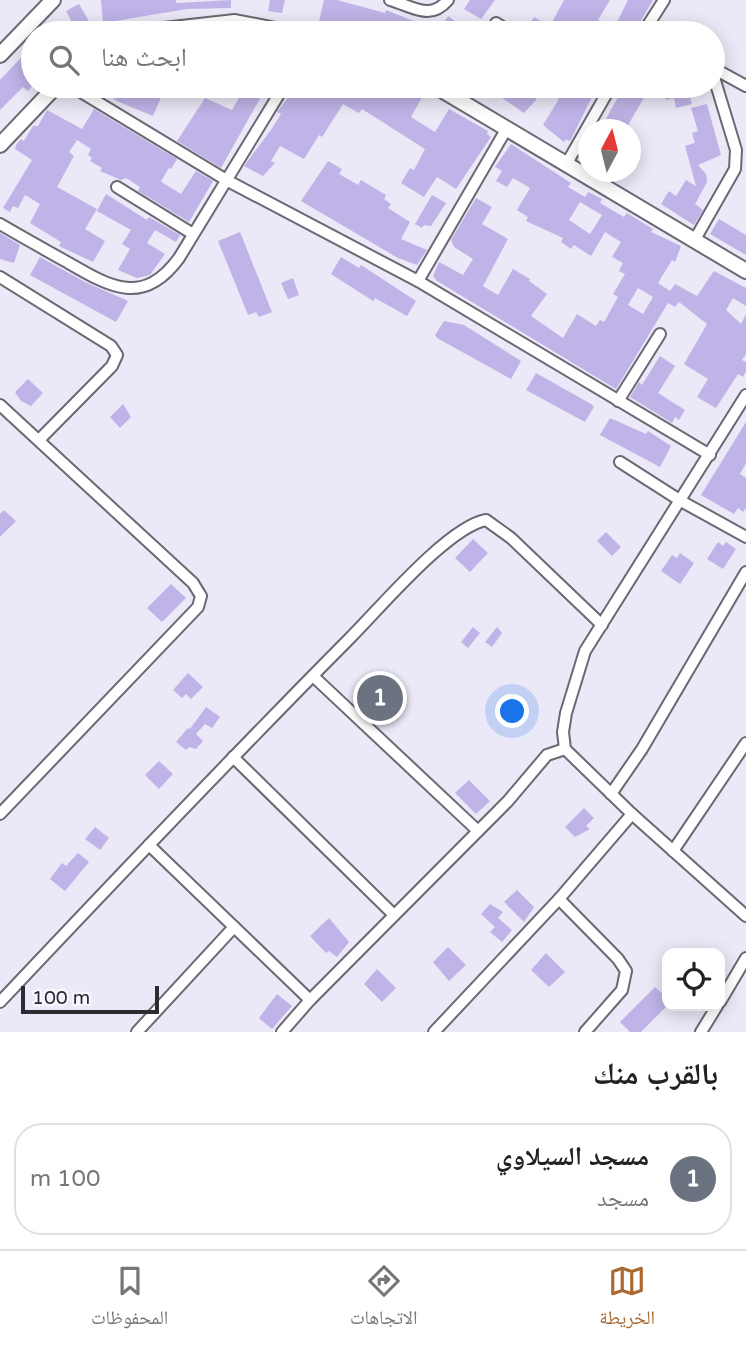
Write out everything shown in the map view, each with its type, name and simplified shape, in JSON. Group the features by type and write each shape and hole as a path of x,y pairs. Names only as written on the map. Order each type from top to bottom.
{"street":[{"path":"33,21 53,0"},
{"path":"390,0 430,12 439,10 448,0"},
{"path":"654,21 664,0"},
{"path":"0,55 21,33"},
{"path":"725,75 746,86"},
{"path":"0,145 45,98"},
{"path":"91,98 228,181 418,281 710,455"},
{"path":"0,225 104,283 134,289 158,281 169,272 228,181 277,98"},
{"path":"456,98 746,271"},
{"path":"567,163 600,98"},
{"path":"694,241 735,169 736,150 720,98"},
{"path":"418,281 507,128"},
{"path":"117,187 193,234"},
{"path":"0,277 111,346 117,355 112,366 38,440"},
{"path":"618,401 660,334"},
{"path":"746,395 585,651 566,712 565,749 632,814 746,916"},
{"path":"0,405 192,583 199,590 201,601 0,814"},
{"path":"620,462 681,501 746,537"},
{"path":"0,1002 313,676 442,546 476,522 486,520 511,538 602,625"},
{"path":"611,794 642,749 746,572"},
{"path":"313,676 478,831"},
{"path":"673,851 746,743"},
{"path":"282,1032 310,1000 478,831 547,755 565,749"},
{"path":"233,757 394,915"},
{"path":"435,1032 559,899 632,814"},
{"path":"149,845 310,1000"},
{"path":"559,899 618,959 626,971 622,990 585,1032"},
{"path":"137,1032 234,927"},
{"path":"725,994 746,958"},
{"path":"701,1032 714,1011"}],"building":[{"path":"101,0 176,0 176,3 231,0 231,8 187,9 103,21"},
{"path":"270,0 285,0 282,13 268,11"},
{"path":"324,0 337,0 385,13 386,10 414,21 319,21"},
{"path":"470,0 495,0 481,19 464,9"},
{"path":"564,0 610,0 600,21 553,21"},
{"path":"628,0 653,0 641,21 618,21"},
{"path":"79,4 89,21 70,21 66,11"},
{"path":"21,58 21,89 0,110 0,80"},
{"path":"112,98 161,98 153,116"},
{"path":"205,98 232,110 239,98 260,98 221,168 177,141"},
{"path":"288,98 422,98 411,117 435,132 449,109 488,131 487,134 491,137 456,189 437,177 424,197 401,183 410,168 414,170 425,149 362,109 359,113 343,104 304,159 280,146 271,161 275,163 263,176 244,166 281,114 277,112"},
{"path":"502,98 536,98 524,113"},
{"path":"557,98 592,98 581,119 578,119 570,141 566,139 564,142 543,125"},
{"path":"617,98 644,98 632,119 606,119"},
{"path":"674,98 690,98 692,104 676,108"},
{"path":"707,104 721,155 698,165 706,174 707,182 695,204 703,210 694,225 661,204 669,191 676,196 686,180 696,186 685,146 695,143 692,133 698,131 691,108"},
{"path":"94,109 177,159 161,181 181,194 196,171 213,181 189,222 138,191 140,187 126,178 121,180 100,171 102,168 90,161 92,158 88,155 91,149 77,140 69,152 74,156 57,187 97,209 85,229 105,241 93,262 59,246 61,242 30,223 40,204 25,195 18,208 13,206 10,212 3,208 32,160 15,149 16,145 21,139 24,141 33,126 38,126 47,110 82,129"},
{"path":"511,144 571,183 568,187 585,197 588,192 602,199 600,203 624,217 627,213 653,229 651,232 681,246 675,262 672,260 658,283 670,291 675,284 697,296 714,271 746,288 746,306 733,298 726,310 741,324 746,314 746,354 742,360 746,362 746,371 743,377 738,374 716,408 697,397 708,379 684,364 707,324 679,302 675,307 668,303 616,389 437,281 433,276 439,262 463,275 473,259 454,247 451,240 476,198 492,207 482,224 508,239 483,286 498,295 513,269 530,279 529,281 547,294 531,316 563,338 577,314 596,326 600,320 604,322 618,297 613,294 625,274 619,271 623,263 612,257 621,242 605,232 591,256 574,245 571,249 561,242 563,238 526,221 528,217 517,210 530,188 513,178 507,187 496,181 502,171 495,167","holes":["580,202 602,215 590,234 569,220","638,288 653,297 643,314 628,305"]},
{"path":"328,161 342,169 339,174 358,185 361,180 386,195 384,199 391,204 388,208 410,222 401,239 427,250 417,265 398,258 301,201"},
{"path":"106,194 147,220 149,217 180,235 176,242 155,230 147,243 165,254 150,275 137,278 118,270 130,249 122,244 131,230 97,211"},
{"path":"432,195 446,203 431,226 424,225 422,228 415,224"},
{"path":"719,219 746,235 746,255 710,234"},
{"path":"240,232 272,312 259,317 256,312 248,315 218,241"},
{"path":"0,233 20,245 14,263 0,259"},
{"path":"40,257 85,282 128,301 116,322 30,275"},
{"path":"341,257 359,268 361,265 416,301 407,316 375,298 373,301 331,274"},
{"path":"293,278 299,295 288,299 281,283"},
{"path":"444,321 464,325 521,361 511,379 437,338 435,335"},
{"path":"660,356 675,366 658,393 685,410 679,420 675,417 672,423 630,397 639,382 642,385"},
{"path":"536,373 594,407 585,422 526,390"},
{"path":"28,379 43,393 31,406 21,401 15,392"},
{"path":"123,404 131,417 120,428 110,417"},
{"path":"610,418 646,434 648,431 671,446 660,467 600,435"},
{"path":"746,422 746,463 740,474 746,478 746,508 743,512 738,508 734,514 701,495"},
{"path":"4,510 16,521 0,537 0,514"},
{"path":"606,532 621,547 612,556 597,541"},
{"path":"473,539 488,553 470,572 455,558"},
{"path":"718,542 723,546 726,542 736,549 723,569 707,559"},
{"path":"680,553 694,563 680,584 661,571 672,555 677,558"},
{"path":"171,584 186,598 162,622 147,608"},
{"path":"473,627 480,633 468,648 461,642"},
{"path":"497,627 502,633 492,647 485,642"},
{"path":"188,673 203,687 191,699 186,694 182,698 173,690"},
{"path":"206,707 220,717 212,728 205,724 196,734 203,741 196,749 189,747 186,750 176,742 190,729"},
{"path":"159,761 173,774 159,789 145,775"},
{"path":"469,780 490,801 476,814 455,793"},
{"path":"584,808 594,818 586,826 590,829 575,837 565,827"},
{"path":"95,827 109,838 100,850 85,839"},
{"path":"78,853 89,862 65,891 50,879 62,863 66,866"},
{"path":"517,890 534,907 524,922 504,902"},
{"path":"490,904 503,912 498,918 512,930 502,942 490,932 495,927 481,914"},
{"path":"329,918 349,942 337,957 329,951 326,953 310,936"},
{"path":"448,947 466,965 449,981 433,962"},
{"path":"546,953 565,972 549,987 531,970"},
{"path":"377,969 396,988 382,1002 364,984"},
{"path":"655,987 662,993 662,1011 641,1032 630,1032 620,1022"},
{"path":"277,994 292,1006 272,1029 259,1018"}],"place":[{"name":"مسجد السيلاوي","path":"380,698"}]}
